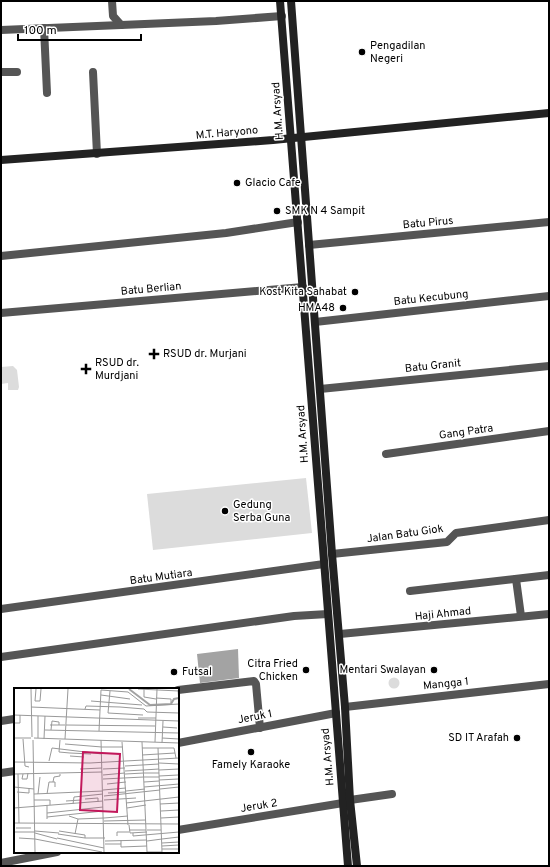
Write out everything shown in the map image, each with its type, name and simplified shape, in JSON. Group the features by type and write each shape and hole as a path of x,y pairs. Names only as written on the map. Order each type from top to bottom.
{"street":[{"path":"112,1 113,16 120,25"},
{"name":"H.M. Arsyad","path":"280,1 336,713 357,866"},
{"name":"H.M. Arsyad","path":"291,1 332,554 345,707 348,866"},
{"path":"1,30 216,21 282,16"},
{"path":"44,28 47,93"},
{"path":"1,72 17,72"},
{"path":"93,72 97,154"},
{"name":"M.T. Haryono","path":"1,160 97,154 291,138 549,114"},
{"path":"1,256 212,235 298,222"},
{"name":"Batu Pirus","path":"309,245 549,222"},
{"name":"Batu Berlian","path":"1,313 303,287"},
{"name":"Batu Kecubung","path":"315,322 549,296"},
{"name":"Batu Granit","path":"320,389 549,366"},
{"name":"Gang Patra","path":"386,454 549,431"},
{"name":"Jalan Batu Giok","path":"332,554 446,542 456,533 549,520"},
{"name":"Batu Mutiara","path":"1,609 324,564"},
{"path":"410,591 549,576"},
{"path":"516,579 521,616"},
{"path":"1,657 294,616 328,614"},
{"name":"Haji Ahmad","path":"340,634 549,614"},
{"path":"179,690 254,681 256,683 260,728"},
{"name":"Mangga 1","path":"345,707 549,684"},
{"name":"Jeruk 1","path":"179,743 336,713"},
{"path":"1,721 14,719"},
{"path":"1,773 14,771"},
{"name":"Jeruk 2","path":"179,830 392,794"},
{"path":"1,863 52,853"}],"shaded area":[{"path":"13,366 17,370 19,387 18,390 8,390 8,383 1,384 1,367"},
{"path":"306,478 312,533 153,550 147,494"},
{"path":"238,649 239,678 200,683 197,654"},
{"path":"394,677 398,679 400,683 398,687 394,689 390,687 388,683 390,679"}],"place":[{"name":"Pengadilan Negeri","path":"362,52"},
{"name":"Glacio Cafe","path":"237,183"},
{"name":"SMK N 4 Sampit","path":"277,211"},
{"name":"Kost Kita Sahabat","path":"355,292"},
{"name":"HMA48","path":"343,308"},
{"name":"RSUD dr. Murjani","path":"154,354"},
{"name":"RSUD dr. Murdjani","path":"86,369"},
{"name":"Gedung Serba Guna","path":"225,511"},
{"name":"Citra Fried Chicken","path":"306,670"},
{"name":"Mentari Swalayan","path":"434,670"},
{"name":"Futsal","path":"174,672"},
{"name":"SD IT Arafah","path":"517,738"},
{"name":"Famely Karaoke","path":"251,752"}]}
